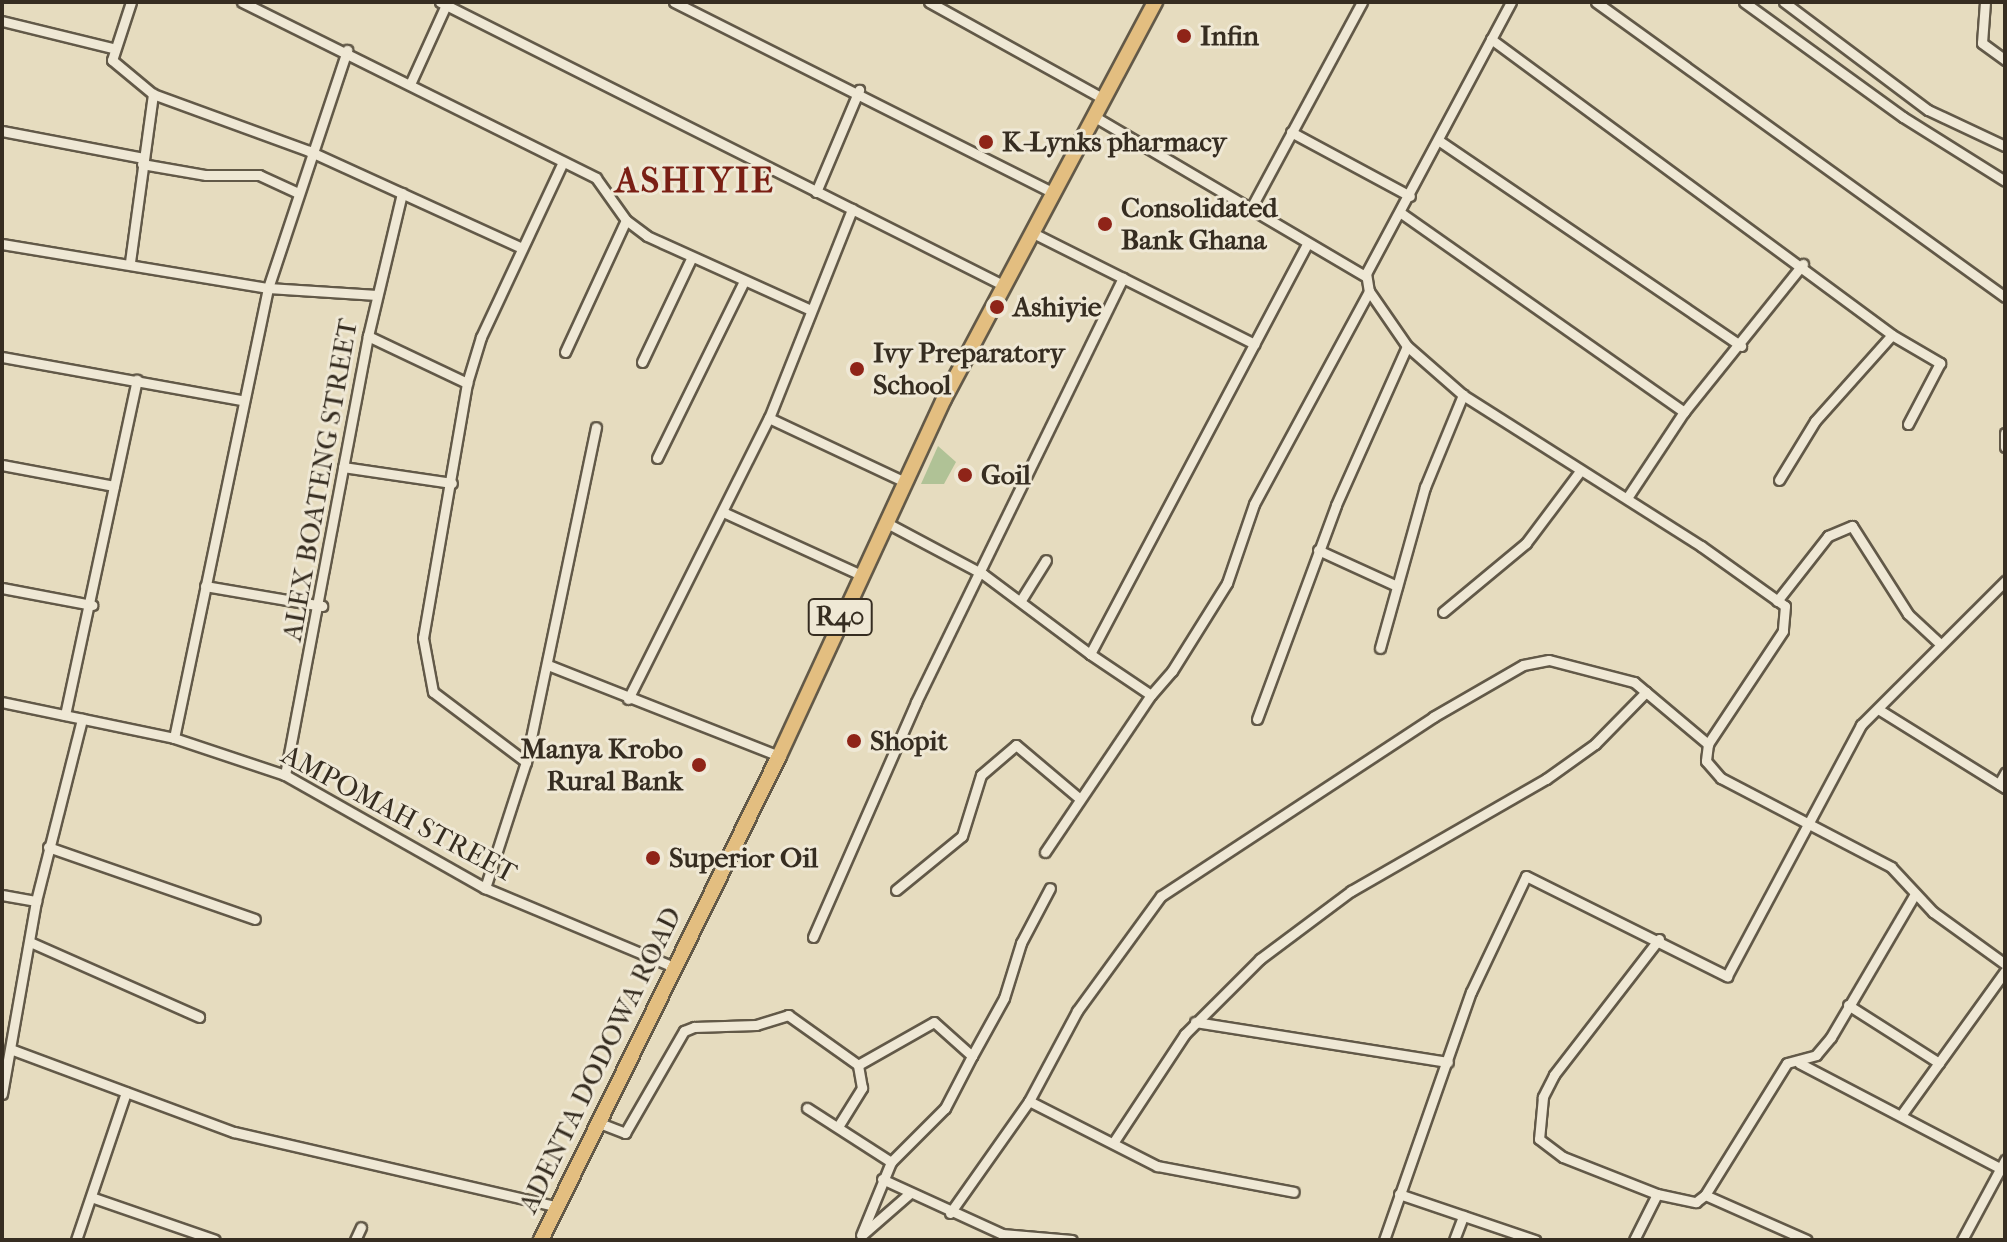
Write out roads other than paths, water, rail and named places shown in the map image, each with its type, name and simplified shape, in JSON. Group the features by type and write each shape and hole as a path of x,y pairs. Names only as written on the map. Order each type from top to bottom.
{"main road":[{"name":"ADENTA DODOWA ROAD","path":"541,1240 602,1124 674,967 779,756 859,574 1003,285 1051,192 1095,117 1152,3"}],"street":[{"path":"131,2 112,48 120,73 153,94 309,151 522,248"},
{"path":"242,2 347,50 596,178 626,220 691,259 811,310"},
{"path":"674,2 859,90 1051,192"},
{"path":"929,2 1104,99"},
{"path":"1250,210 1362,2"},
{"path":"1511,2 1441,142 1365,276 1369,291 1407,346 1463,395 1627,498 1777,601 1789,613 1783,631 1708,744 1706,761 1721,778 1813,823 1891,867 1915,894 2005,964"},
{"path":"1596,2 2005,297"},
{"path":"1744,2 1903,117 2005,181"},
{"path":"1784,2 1928,110 2005,146"},
{"path":"1985,2 1982,43 2005,60"},
{"path":"411,82 443,4 1003,285"},
{"path":"2,21 112,48"},
{"path":"1491,39 1803,264 1892,335 1940,363 1908,424"},
{"path":"174,738 241,400 268,288 309,151 347,50"},
{"path":"816,192 859,90"},
{"path":"130,262 153,94"},
{"path":"1095,117 1365,276"},
{"path":"2,131 206,175 259,175 296,192"},
{"path":"1291,132 1410,196"},
{"path":"1441,142 1741,346"},
{"path":"526,762 465,721 433,692 428,679 423,638 467,383 522,248 563,162"},
{"name":"ALEX BOATENG STREET","path":"285,775 322,606 343,467 368,336 402,193"},
{"path":"628,699 769,418 852,209"},
{"path":"1401,213 1684,412"},
{"path":"565,352 626,220"},
{"path":"1031,232 1255,344"},
{"path":"2,244 130,262 268,288 377,295"},
{"path":"1090,654 1307,244"},
{"path":"642,362 691,259"},
{"path":"1627,498 1684,412 1741,346 1803,264"},
{"path":"813,937 916,702 983,574 1123,278"},
{"path":"657,458 743,283"},
{"path":"1045,852 1079,798 1210,615 1254,504 1369,291"},
{"path":"1779,480 1815,421 1892,335"},
{"path":"368,336 467,383"},
{"path":"1257,719 1318,550 1407,346"},
{"path":"2,357 241,400"},
{"path":"65,715 92,605 137,380"},
{"path":"1380,648 1425,487 1463,395"},
{"path":"769,418 905,482"},
{"path":"485,888 526,762 596,427"},
{"path":"2005,433 2005,447"},
{"path":"2,465 114,486"},
{"path":"343,467 452,483"},
{"path":"1443,612 1526,543 1580,471"},
{"path":"723,512 859,574"},
{"path":"885,522 983,574 1151,695"},
{"path":"1777,601 1828,536 1852,526 1902,607 1938,642"},
{"path":"1318,550 1397,586"},
{"path":"1021,600 1046,560"},
{"path":"1384,1240 1499,926 1526,876 1659,939 1727,976 1813,823 1861,725 1938,642 2005,581"},
{"path":"205,586 322,606"},
{"path":"2,588 92,605"},
{"path":"950,1213 1029,1101 1077,1011 1161,896 1433,717 1531,662 1549,660 1627,680 1708,744"},
{"path":"548,665 779,756"},
{"path":"1115,1140 1195,1022 1260,959 1351,891 1546,779 1595,744 1646,692"},
{"name":"AMPOMAH STREET","path":"2,702 174,738 285,775 485,888 674,967"},
{"path":"1878,709 2002,786 2005,773"},
{"path":"2,1094 13,1050 36,901 82,719"},
{"path":"896,890 962,836 981,775 1016,745 1079,798"},
{"path":"48,847 255,919"},
{"path":"860,1237 891,1162 945,1108 1004,998 1021,943 1050,888"},
{"path":"1659,939 1554,1075 1537,1131 1563,1157 1657,1194 1696,1202 1705,1195 1787,1063 1799,1063 1816,1055 1915,894"},
{"path":"2,895 36,901"},
{"path":"30,942 199,1017"},
{"path":"1902,1114 2005,971"},
{"path":"1848,1005 1939,1063"},
{"path":"602,1124 625,1133 684,1031 694,1027 756,1025 788,1015 858,1065 862,1088 839,1125"},
{"path":"858,1065 934,1022 972,1056"},
{"path":"1195,1022 1448,1062"},
{"path":"13,1050 126,1092 325,1158 558,1207"},
{"path":"1799,1063 1854,1097 1902,1114 2003,1164 2001,1181 1962,1240"},
{"path":"76,1240 126,1092"},
{"path":"1029,1101 1115,1140 1161,1167 1294,1192"},
{"path":"807,1108 839,1125 891,1162"},
{"path":"882,1179 950,1213 1002,1234 1072,1240"},
{"path":"860,1237 910,1193"},
{"path":"1399,1194 1535,1240"},
{"path":"1634,1240 1657,1194"},
{"path":"1705,1195 1807,1240"},
{"path":"91,1197 215,1240"},
{"path":"1454,1240 1463,1216"},
{"path":"355,1240 361,1227"}],"place":[{"name":"Infin","path":"1184,36"},
{"name":"K-Lynks pharmacy","path":"986,142"},
{"name":"Consolidated Bank Ghana","path":"1105,224"},
{"name":"Ashiyie","path":"997,307"},
{"name":"Ivy Preparatory School","path":"857,369"},
{"name":"Goil","path":"965,475"},
{"name":"Shopit","path":"854,741"},
{"name":"Manya Krobo Rural Bank","path":"699,765"},
{"name":"Superior Oil","path":"653,858"}],"district":[{"name":"ASHIYIE","path":"695,181"}]}
